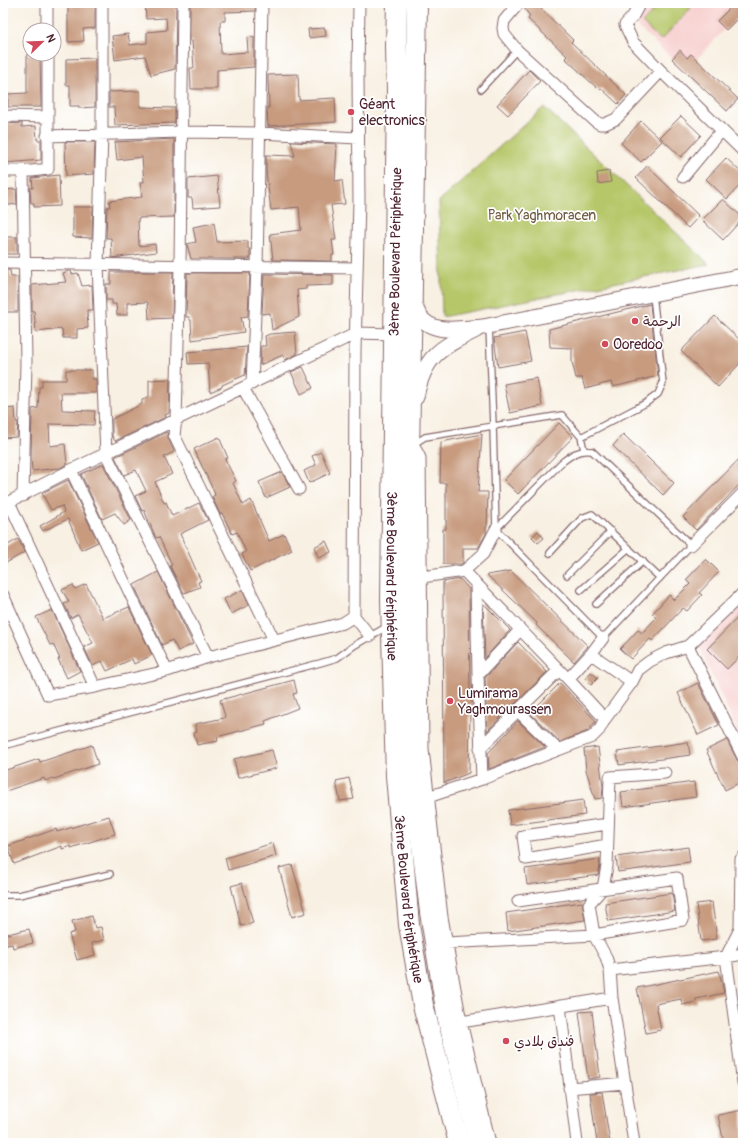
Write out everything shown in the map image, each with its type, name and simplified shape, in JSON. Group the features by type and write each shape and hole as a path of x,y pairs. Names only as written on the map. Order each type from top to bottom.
{"highway":[{"path":"388,3 390,26 396,46"},
{"name":"3ème Boulevard Périphérique","path":"397,3 391,624 396,776 409,925 423,1005 459,1143"},
{"name":"3ème Boulevard Périphérique","path":"417,3 412,441 407,565 412,761 430,912 446,1007 479,1143"},
{"path":"417,42 424,26 428,3"}],"main road":[{"path":"413,300 419,316 426,323 434,328 450,329 486,326 743,276"},
{"path":"412,441 419,381 428,362 443,348 486,326"}],"street":[{"path":"47,3 48,22"},
{"path":"102,3 102,133 98,265 106,454 208,657"},
{"path":"183,3 180,132 180,266 176,420 174,435 274,640"},
{"path":"262,3 257,267 248,386 299,489"},
{"path":"359,3 354,616 370,636"},
{"path":"519,3 504,21 504,34 517,50 600,124 605,124 616,119 661,71"},
{"path":"640,3 633,16 625,25 633,42 722,130 741,146"},
{"path":"3,171 32,171 48,169 48,62"},
{"path":"3,116 48,117"},
{"path":"683,176 722,130"},
{"path":"47,136 102,133 180,132 259,133 358,138"},
{"path":"23,170 26,362 23,496"},
{"path":"3,263 357,268"},
{"path":"95,688 6,503 23,496 71,470 357,333 394,334"},
{"path":"412,441 420,458 423,749 428,797 442,917 461,1022 490,1143"},
{"path":"71,470 167,671"},
{"path":"691,545 743,493"},
{"path":"422,577 464,571 483,554 496,529"},
{"path":"464,571 605,719"},
{"path":"476,584 482,779"},
{"path":"428,797 482,779 592,737 599,730 605,719 632,682 638,670 650,661 666,653 688,646 743,593"},
{"path":"3,595 48,695 95,688 167,671 208,657 343,623 354,616"},
{"path":"478,674 520,630"},
{"path":"568,679 592,654 602,638"},
{"path":"688,646 743,757"},
{"path":"592,654 632,682"},
{"path":"480,748 559,670"},
{"path":"518,711 558,750"},
{"path":"634,1143 612,998 610,970 606,956 594,935 589,904 603,888 607,866 610,777 665,773"},
{"path":"607,845 526,859 523,836 608,824"},
{"path":"743,857 741,859 740,929 726,957 743,1083"},
{"path":"447,943 594,935 683,920 677,878 518,901"},
{"path":"610,970 743,954"},
{"path":"461,1022 612,998"},
{"path":"560,1006 577,1143"},
{"path":"569,1088 625,1083"}],"lane":[{"path":"481,89 517,50"},
{"path":"581,437 646,403 658,394 663,384 653,294"},
{"path":"486,326 493,426 496,529 602,638 691,545 592,451 584,450 572,454 561,463 496,529"},
{"path":"412,441 424,437 562,415 581,437 584,450"},
{"path":"550,553 582,518 592,514 660,578"},
{"path":"567,575 611,531"},
{"path":"581,590 629,548"},
{"path":"596,604 643,561"},
{"path":"3,746 337,658 391,624"},
{"path":"3,895 19,896 110,874"}],"path":[{"path":"386,119 430,120"}],"shaded area":[{"path":"651,3 743,3 743,10 685,71 633,22"},
{"path":"743,600 743,745 698,644"}],"green space":[{"path":"661,3 686,3 691,8 661,40 642,23"},
{"name":"Park Yaghmoracen","path":"544,107 709,264 442,317 439,201"}],"building":[{"path":"73,3 95,3 95,28 83,29 84,41 68,42 68,6 74,6"},
{"path":"145,3 176,3 175,69 151,75 145,56 115,60 112,36 128,34 130,45 147,43 147,32 167,30 166,18 146,19"},
{"path":"190,3 255,3 255,11 225,12 225,21 220,21 221,54 248,52 247,38 254,37 254,67 217,70 217,89 191,89 190,68 194,68 192,41 190,41"},
{"path":"528,3 535,3 573,40 571,42 626,95 618,104 601,88 599,90 565,58 567,56 528,19 530,16 524,8"},
{"path":"735,3 743,9 743,13 726,30 717,21"},
{"path":"325,28 326,36 309,38 308,29"},
{"path":"680,50 687,58 691,54 738,99 727,111 672,59"},
{"path":"95,58 95,107 79,108 79,106 70,106 70,85 66,85 66,59"},
{"path":"27,62 40,62 41,107 8,107 8,94 27,93"},
{"path":"529,70 540,81 508,115 497,105"},
{"path":"298,74 299,100 335,98 336,122 268,126 268,75"},
{"path":"140,91 140,107 175,108 175,123 115,125 114,107 109,107 109,92"},
{"path":"681,116 701,135 681,157 660,137"},
{"path":"641,121 662,141 641,162 621,143"},
{"path":"22,123 22,127 36,126 37,140 41,140 41,160 5,163 3,157 3,124"},
{"path":"174,139 174,217 138,218 139,246 155,244 156,252 112,258 111,238 106,238 107,207 110,207 109,201 142,197 140,182 144,182 142,157 117,160 115,142"},
{"path":"65,142 95,142 94,174 66,176"},
{"path":"291,142 337,144 335,181 342,180 345,204 331,205 336,240 332,240 334,255 332,255 332,261 273,260 270,234 301,230 299,207 271,210 266,171 266,155 295,156"},
{"path":"726,158 743,174 743,182 727,199 706,179"},
{"path":"647,166 699,216 688,228 636,178"},
{"path":"609,171 611,182 598,184 597,173"},
{"path":"59,175 60,206 34,207 34,203 31,203 30,188 33,188 32,178"},
{"path":"217,176 220,206 193,208 192,198 188,198 188,179"},
{"path":"16,189 17,204 3,206 3,190"},
{"path":"723,199 743,218 723,240 702,220"},
{"path":"73,207 93,207 92,238 73,237"},
{"path":"214,223 217,242 248,241 250,259 191,259 187,244 196,242 193,227"},
{"path":"3,237 17,237 17,254 3,254"},
{"path":"3,270 10,270 11,277 18,277 18,312 3,312"},
{"path":"71,271 72,274 78,273 82,286 92,285 93,310 87,310 88,328 77,329 77,338 63,338 62,329 36,332 34,311 32,311 32,285 66,282 63,273"},
{"path":"111,272 173,272 172,318 149,319 147,302 127,303 127,315 117,315 116,304 112,304 112,300 106,300 106,284 111,284"},
{"path":"187,273 250,273 248,316 241,317 244,332 192,340 191,320 189,317 186,317"},
{"path":"264,274 333,275 333,285 306,286 306,289 297,290 299,317 272,330 270,313 262,314"},
{"name":"Ooredoo","path":"650,304 658,376 613,387 611,382 585,389 582,378 576,378 572,362 572,348 550,347 549,329"},
{"path":"715,316 743,343 743,360 718,387 681,351"},
{"path":"295,332 297,354 285,360 283,355 260,365 261,346 266,346 265,336 270,334"},
{"path":"525,332 531,361 498,367 494,338"},
{"path":"247,347 245,375 210,392 208,363 188,364 187,352"},
{"path":"303,367 313,388 301,394 291,372"},
{"path":"66,370 92,370 92,379 96,379 96,393 61,393 62,410 95,411 94,425 49,424 50,446 65,444 67,464 60,468 32,471 32,409 38,408 39,387 42,387 42,380 66,380"},
{"path":"537,378 542,406 510,413 504,384"},
{"path":"170,379 169,413 165,415 166,417 115,441 112,436 112,419 142,404 142,400 149,397 149,380"},
{"path":"15,408 16,422 18,422 17,437 3,438 3,409"},
{"path":"559,423 573,437 518,494 504,480"},
{"path":"167,432 174,452 164,457 172,474 155,482 164,503 166,502 172,516 199,503 208,520 180,534 201,581 198,582 200,587 184,593 170,566 172,565 159,537 156,538 144,510 142,511 135,496 146,491 136,470 124,475 115,457"},
{"path":"482,434 478,492 488,492 486,534 478,548 463,548 463,563 443,564 443,529 446,529 446,483 440,483 441,442"},
{"path":"623,434 674,483 663,495 613,446"},
{"path":"219,437 228,458 225,459 236,481 233,483 243,505 251,500 269,541 284,534 292,550 250,571 242,554 246,552 237,532 232,534 222,513 220,514 212,497 215,495 214,492 194,449"},
{"path":"321,452 330,473 309,483 304,471 316,465 312,456"},
{"path":"743,455 743,481 696,530 683,517"},
{"path":"103,464 131,520 124,525 115,513 102,519 81,474"},
{"path":"282,472 290,487 266,498 259,482"},
{"path":"68,480 98,542 81,550 68,519 43,531 40,526 64,512 62,506 51,510 42,493"},
{"path":"538,531 544,538 538,543 532,537"},
{"path":"18,539 25,552 6,563 3,557 3,548"},
{"path":"326,541 331,552 319,558 314,547"},
{"path":"706,559 719,572 699,593 702,595 687,611 683,608 652,641 650,639 631,659 620,649 638,630 642,633 656,618 652,614 669,595 674,600 690,584 686,580"},
{"path":"511,571 588,646 574,662 536,625 537,623 487,575"},
{"path":"158,572 193,644 178,651 172,640 162,645 134,585"},
{"path":"460,579 469,589 470,691 472,690 472,712 470,712 469,773 444,783 443,582"},
{"path":"86,584 103,618 129,607 152,655 134,664 132,659 107,671 102,661 93,666 84,647 93,643 78,614 71,618 64,604 69,602 62,590 73,585 75,589"},
{"path":"242,590 249,605 231,614 224,599"},
{"path":"483,605 485,605 510,630 485,658"},
{"path":"52,610 80,671 67,678 53,644 50,645 36,617"},
{"path":"743,612 743,653 727,669 707,649"},
{"path":"518,642 547,672 487,731 485,678"},
{"path":"591,672 598,678 591,685 585,679"},
{"path":"294,680 297,693 293,694 298,708 265,721 266,724 217,737 218,741 197,745 194,733 197,732 195,724 224,718 225,716 220,700"},
{"path":"560,683 596,721 588,731 560,742 530,713"},
{"path":"698,683 719,725 698,735 678,693"},
{"path":"518,721 545,747 489,769 488,753"},
{"path":"727,740 737,760 743,768 743,781 725,790 706,750"},
{"path":"688,742 690,755 619,765 617,752"},
{"path":"92,745 98,764 54,779 45,781 44,778 3,792 3,771 39,759 40,762"},
{"path":"598,747 603,787 602,798 595,799 586,770 584,749"},
{"path":"272,750 277,768 238,778 234,759"},
{"path":"349,778 354,799 340,801 336,781"},
{"path":"694,782 696,797 623,807 621,792"},
{"path":"583,800 585,815 510,825 508,810"},
{"path":"109,816 115,834 71,848 71,846 62,849 62,846 14,864 8,846 56,829 57,832"},
{"path":"273,843 276,856 228,870 225,858"},
{"path":"688,847 690,862 618,872 616,857"},
{"path":"599,859 600,866 598,875 527,885 525,869"},
{"path":"292,865 306,913 292,917 279,868"},
{"path":"242,883 253,923 241,926 231,886"},
{"path":"672,893 675,911 608,921 605,903"},
{"path":"582,902 585,920 508,931 506,913"},
{"path":"712,902 717,939 701,941 696,904"},
{"path":"92,916 95,928 101,927 104,940 92,943 95,955 77,960 69,934 75,932 72,921"},
{"path":"29,929 33,943 13,948 12,944 3,946 3,935"},
{"path":"719,971 724,993 696,999 696,1002 682,1005 681,999 656,1004 661,1030 646,1033 637,988"},
{"path":"592,1011 600,1077 588,1079 579,1012"},
{"path":"602,1092 610,1143 597,1143 590,1093"},
{"path":"742,1110 743,1143 724,1143 718,1115"}],"place":[{"name":"Géant electronics","path":"351,112"},
{"name":"الرحمة","path":"635,321"},
{"name":"Ooredoo","path":"605,344"},
{"name":"Lumirama Yaghmourassen","path":"450,701"},
{"name":"فندق بلادي","path":"506,1041"}]}
